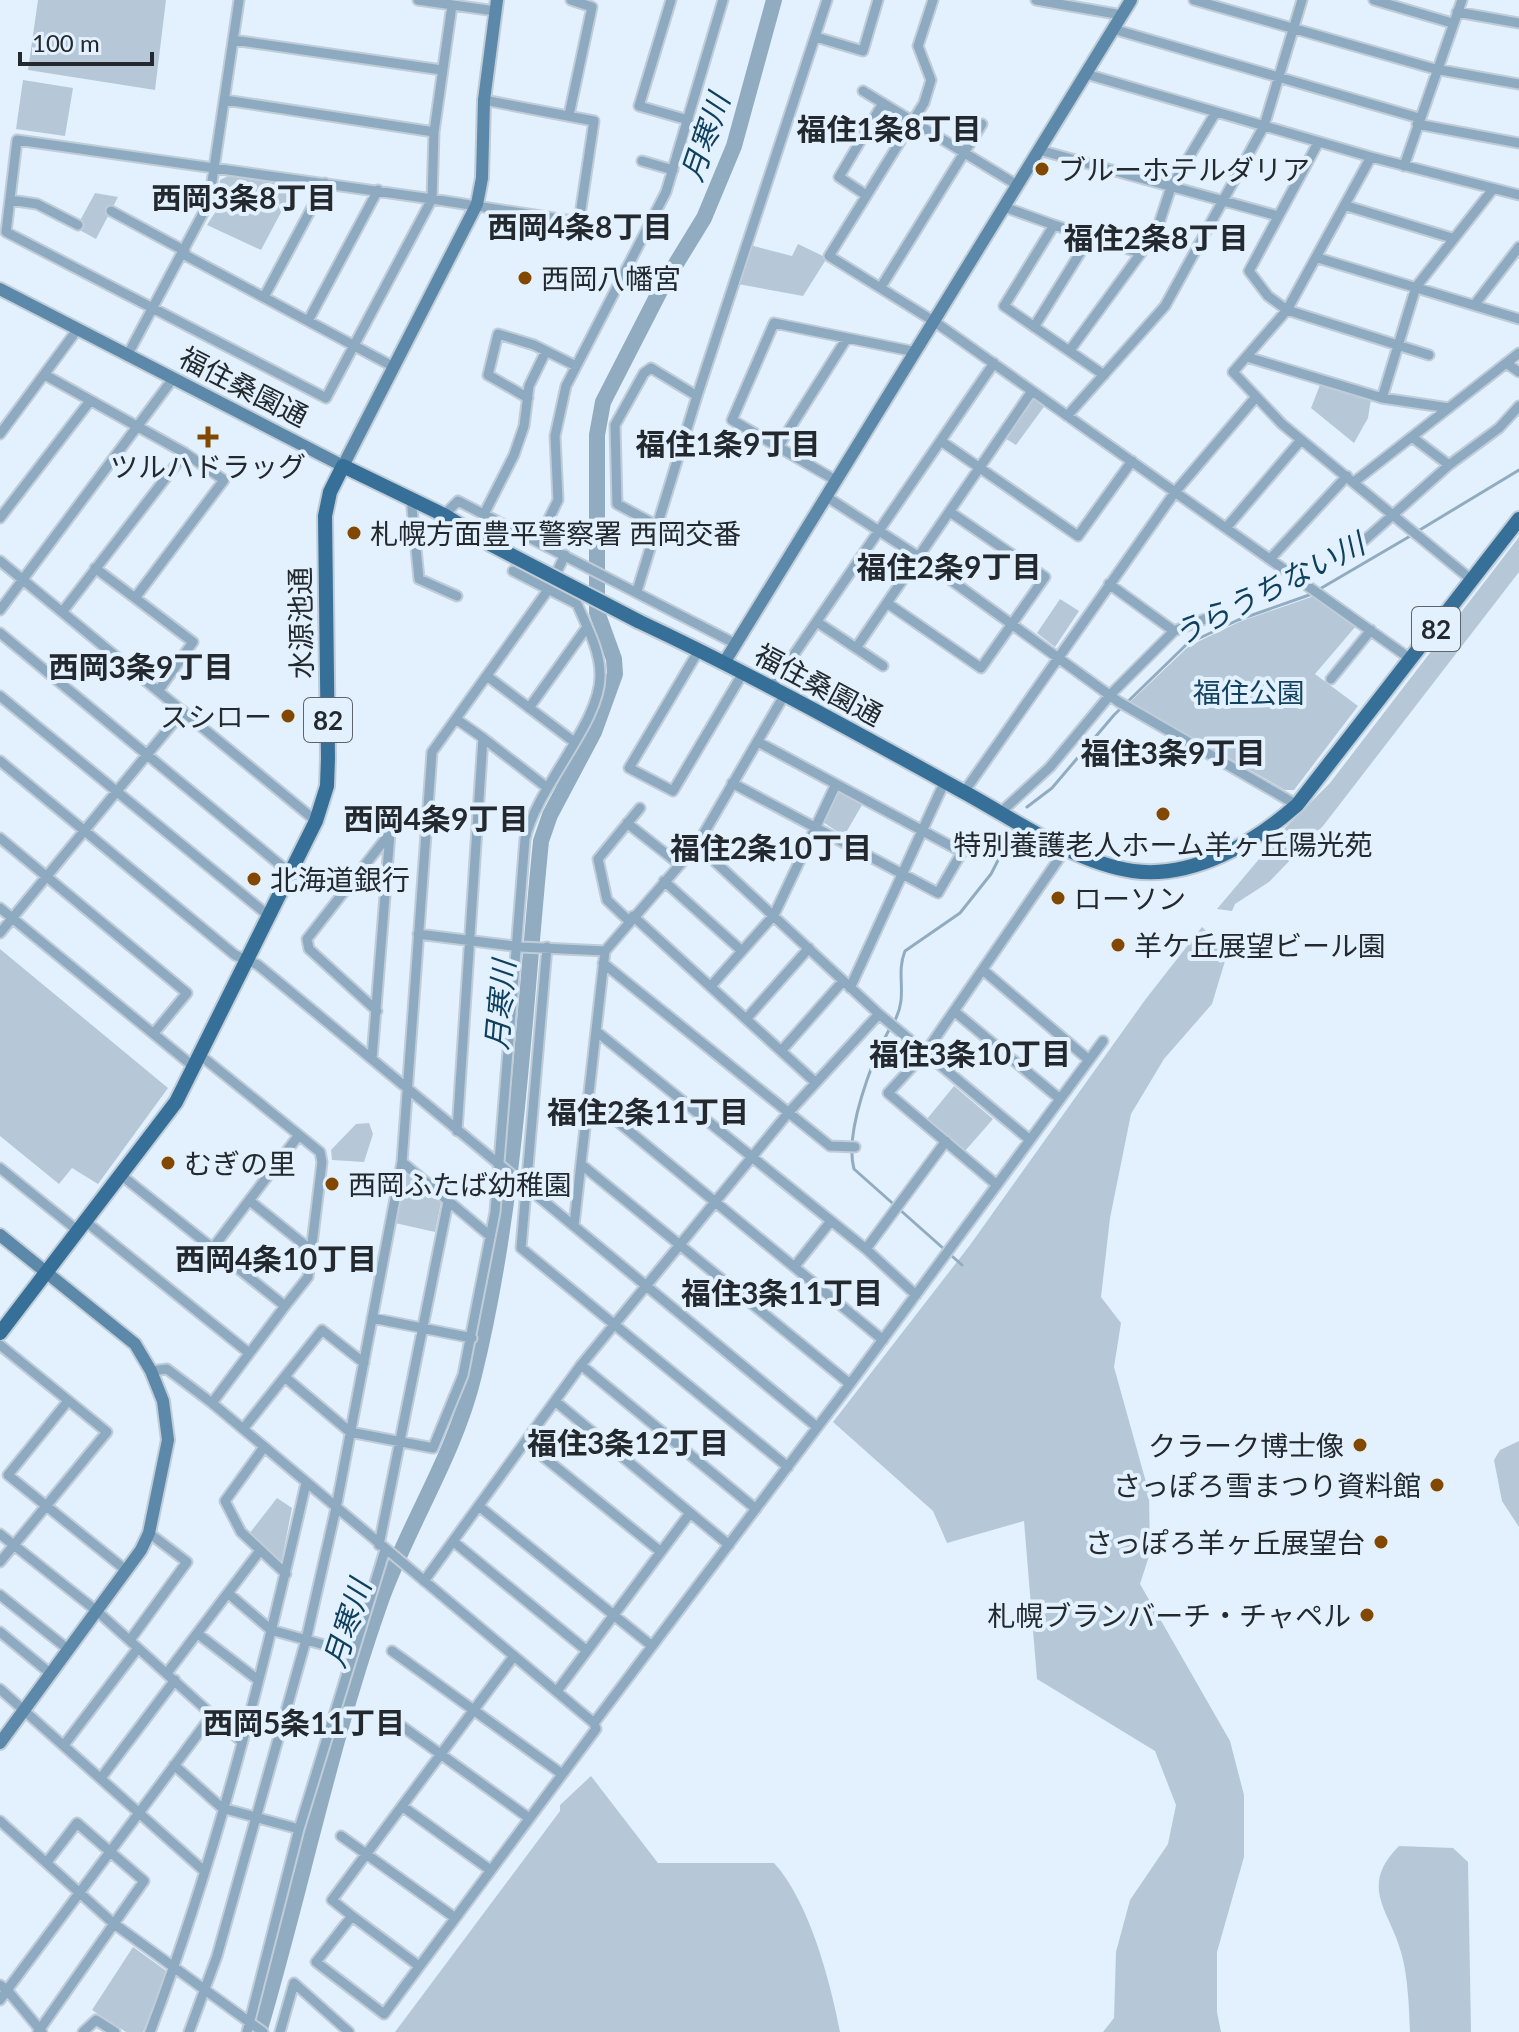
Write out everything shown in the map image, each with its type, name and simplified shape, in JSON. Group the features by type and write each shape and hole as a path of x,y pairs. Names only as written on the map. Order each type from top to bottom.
{"main road":[{"name":"福住桑園通","path":"343,466 444,515 492,545 778,691 1000,813 1067,847 1134,871 1182,869 1250,841 1297,805 1519,519"},
{"name":"水源池通","path":"0,1333 176,1102 316,821 327,786 328,758 325,516 330,492 343,466"}],"street":[{"path":"127,356 209,202 239,0"},
{"path":"418,0 496,6"},
{"path":"569,115 592,7 571,0"},
{"path":"671,0 639,106 688,120"},
{"path":"538,541 558,500 555,436 566,386 666,192 723,0"},
{"path":"637,591 697,396 827,0"},
{"path":"816,37 863,51 878,0"},
{"path":"933,0 918,46 931,80 924,103 829,256 935,322 1412,660"},
{"path":"1036,0 1122,15"},
{"path":"724,663 1131,0"},
{"path":"1194,0 1435,69 1519,84"},
{"path":"1067,416 1165,306 1264,126 1302,0"},
{"path":"1374,0 1452,23"},
{"path":"1404,166 1435,69 1462,0"},
{"path":"452,5 434,132 432,199 326,398 6,232 17,140 432,199 477,204 579,222 594,121 484,100"},
{"name":"水源池通","path":"343,466 477,204 482,178 484,100 496,6"},
{"path":"1457,12 1519,23"},
{"path":"1113,29 1418,121 1519,143"},
{"path":"233,40 442,70"},
{"path":"1086,74 1318,143 1519,195"},
{"path":"863,91 1017,185"},
{"path":"225,100 434,132"},
{"path":"866,195 839,177 883,103"},
{"path":"1070,350 1157,230 1171,187 1216,112"},
{"path":"881,287 982,124"},
{"path":"1318,143 1249,271 1268,296 1287,310 1429,355"},
{"path":"1039,150 1278,216"},
{"path":"1371,157 1347,206 1287,310 1233,372 1301,440 1473,581"},
{"path":"642,161 673,170"},
{"path":"264,297 325,183"},
{"path":"1382,398 1416,287 1493,189"},
{"path":"308,321 378,190"},
{"path":"10,200 37,204 78,225"},
{"path":"1347,206 1452,238"},
{"path":"1004,207 1141,253"},
{"path":"111,211 394,367"},
{"path":"1054,225 1004,306 1104,375"},
{"path":"1034,327 1090,237"},
{"path":"1475,304 1519,247"},
{"path":"1318,258 1519,319"},
{"name":"福住桑園通","path":"0,289 343,466"},
{"path":"837,481 732,420 774,323 916,352"},
{"path":"0,434 77,330"},
{"path":"528,398 488,375 498,334 546,351 576,366"},
{"path":"778,447 847,338"},
{"path":"484,514 514,455 529,386 546,351"},
{"path":"1270,559 1350,479 1412,437 1519,353"},
{"path":"1247,357 1382,398 1449,408"},
{"path":"574,1225 605,951 697,845 758,742 778,691 817,622 994,363"},
{"path":"1506,363 1519,372"},
{"path":"678,537 615,500 615,425 647,369 660,371 697,396"},
{"path":"45,375 185,453 224,480 135,598"},
{"path":"0,610 172,380"},
{"path":"856,648 1032,391"},
{"path":"964,792 1175,492 1256,397"},
{"path":"0,518 90,401"},
{"path":"1358,546 1449,465 1499,428 1519,406"},
{"path":"1412,437 1449,465"},
{"path":"1226,528 1301,440"},
{"path":"941,441 1078,536 1132,461"},
{"path":"63,611 185,453"},
{"path":"827,497 919,557 1124,705 1297,805"},
{"path":"411,498 419,579 457,596"},
{"path":"444,515 456,500 736,644"},
{"path":"887,603 981,668 1012,625 1045,577 950,512"},
{"path":"189,2032 205,1989 306,1640 364,1363 402,1162 432,752 548,590 565,555"},
{"path":"0,561 316,821"},
{"path":"95,568 193,642 159,690"},
{"path":"286,1378 350,1432 433,1448 463,1375 490,1236 500,1164 520,945 525,839 530,818 545,786 573,741 598,691 600,672 577,604 513,571"},
{"path":"1109,584 1174,631"},
{"path":"1000,813 1050,767 1110,695 1174,631 1210,617 1214,608"},
{"path":"817,622 883,666"},
{"path":"529,708 587,627"},
{"path":"1331,679 1371,630"},
{"path":"0,633 290,873"},
{"path":"699,650 629,768 673,791 743,673"},
{"path":"487,676 573,741"},
{"path":"0,696 269,916"},
{"path":"0,933 183,711"},
{"path":"456,719 545,786"},
{"path":"457,1131 483,738"},
{"path":"732,783 938,893 962,852 758,742"},
{"path":"0,761 235,955 248,959 372,1058 817,1427"},
{"path":"782,1050 847,984 945,781"},
{"path":"711,986 774,915 836,784"},
{"path":"640,808 598,859 607,900 711,986 815,1082"},
{"path":"627,823 679,864"},
{"path":"372,1058 377,1011 390,833 307,939 309,949 377,1011"},
{"path":"0,838 187,993 154,1033"},
{"path":"697,845 883,1018 1030,1140"},
{"path":"997,1185 888,1093 925,1053 1067,847"},
{"path":"664,881 742,951"},
{"path":"0,908 154,1033 320,1152 322,1162 308,1277 212,1403"},
{"path":"418,934 545,948 605,951"},
{"path":"545,948 521,1248 788,1467"},
{"path":"747,1018 809,948"},
{"path":"603,963 830,1146 850,1147"},
{"path":"983,970 1089,1060"},
{"path":"954,1011 1060,1099"},
{"path":"424,1581 581,1365 815,1082 883,1018"},
{"path":"596,1031 750,1159 866,1249 916,1295"},
{"path":"594,1723 883,1340 1103,1041"},
{"path":"589,1098 883,1340"},
{"path":"212,1249 299,1135"},
{"path":"866,1249 946,1141"},
{"path":"402,1162 490,1236"},
{"path":"582,1165 850,1384"},
{"path":"0,1168 249,1353"},
{"path":"121,1175 285,1306"},
{"path":"250,1201 311,1250"},
{"path":"0,1821 113,1923 254,2028 299,1829 385,1550 399,1443 448,1202"},
{"path":"795,1266 831,1221"},
{"path":"0,1235 135,1344 151,1371 163,1401 168,1440 149,1533 98,1612 0,1742"},
{"path":"372,1318 472,1338"},
{"path":"243,1429 322,1330 364,1363"},
{"path":"0,1345 107,1432 0,1562"},
{"path":"581,1365 756,1509"},
{"path":"151,1371 167,1369 212,1403 594,1723 596,1729 384,2014 316,1962 352,1916"},
{"path":"68,1401 8,1475 127,1571"},
{"path":"555,1401 729,1545"},
{"path":"525,1442 661,1552"},
{"path":"264,1447 225,1501 241,1532 286,1574"},
{"path":"150,2032 174,1969 222,1808 286,1574 306,1483"},
{"path":"480,1507 652,1646"},
{"path":"557,1691 690,1513"},
{"path":"130,1640 187,1562 149,1533"},
{"path":"0,1534 98,1612 241,1741"},
{"path":"454,1542 586,1650"},
{"path":"101,1778 198,1634 259,1552"},
{"path":"229,1594 271,1630 353,1653"},
{"path":"0,1595 69,1650"},
{"path":"0,1632 51,1674"},
{"path":"198,1634 258,1680"},
{"path":"64,1745 138,1648"},
{"path":"392,1651 562,1774"},
{"path":"419,1966 332,1900 514,1656"},
{"path":"0,1689 203,1870"},
{"path":"385,1714 529,1818"},
{"path":"0,2000 3,1988 212,1715"},
{"path":"174,1765 222,1808 299,1829"},
{"path":"402,1806 489,1869"},
{"path":"3,1988 40,2031 144,1881 77,1823 47,1862"},
{"path":"341,1836 454,1917"},
{"path":"280,2032 294,1983 349,2032"},
{"path":"83,2032 96,2020 115,2032"}],"green space":[{"path":"38,0 166,0 155,90 28,70"},
{"path":"23,80 73,88 65,136 16,129"},
{"path":"228,176 295,186 261,250 207,225 218,208 220,180"},
{"path":"95,193 118,197 96,239 76,228"},
{"path":"798,244 827,258 803,296 738,284 750,245 792,256"},
{"path":"1320,385 1371,399 1368,418 1354,443 1311,408"},
{"path":"1034,394 1046,404 1016,445 1003,437"},
{"path":"1519,537 1519,572 1323,826 1269,882 1235,904 1232,911 1217,909 1286,827 1330,783"},
{"name":"福住公園","path":"1317,595 1356,626 1315,674 1358,706 1294,790 1285,790 1130,702 1189,646 1239,622"},
{"path":"1060,599 1079,611 1055,647 1037,633"},
{"path":"840,792 862,805 844,836 823,822 836,793"},
{"path":"1202,927 1222,946 1225,961 1212,1004 1164,1059 1131,1114 1110,1218 1101,1297 1121,1323 1114,1367 1149,1493 1150,1553 1140,1584 1230,1741 1244,1795 1244,1857 1217,1952 1217,2012 1221,2032 1103,2032 1114,2018 1116,1952 1130,1900 1168,1844 1176,1805 1155,1751 1037,1679 1024,1521 947,1543 933,1511 833,1422 970,1245 1145,1000"},
{"path":"0,949 168,1088 98,1184 72,1168 59,1184 0,1136"},
{"path":"954,1086 993,1119 965,1151 927,1119"},
{"path":"369,1123 373,1134 364,1162 332,1160 331,1150 356,1124"},
{"path":"403,1166 442,1198 435,1232 395,1223"},
{"path":"1519,1441 1519,1527 1502,1501 1494,1460 1500,1450"},
{"path":"277,1498 292,1508 281,1564 249,1534"},
{"path":"591,1776 658,1863 774,1863 808,1919 824,1966 840,2032 395,2032 560,1811 560,1805"},
{"path":"1399,1846 1453,1848 1468,1862 1471,2032 1410,2032 1403,1961 1380,1899 1379,1887 1380,1874"},
{"path":"133,1947 165,1970 166,1975 143,2032 126,2032 92,2010"}],"waterway":[{"name":"月寒川","path":"259,2032 362,1656 391,1574 466,1405 488,1309 517,1110 541,841 550,815 594,732 615,674 614,659 597,612 597,435 603,402 663,285 704,218 734,146 774,0"},
{"name":"うらうちない川","path":"1418,531 1519,470"},
{"name":"うらうちない川","path":"1318,590 1412,535"},
{"name":"うらうちない川","path":"1027,807 1052,788 1114,715 1187,644 1238,620 1312,594"},
{"name":"うらうちない川","path":"894,1022 901,1003 901,969 905,951 960,913 991,874 1013,831"},
{"name":"うらうちない川","path":"890,1028 875,1058 856,1117 852,1154 854,1169 962,1265"}],"place":[{"name":"ブルーホテルダリア","path":"1042,169"},
{"name":"西岡八幡宮","path":"525,278"},
{"name":"ツルハドラッグ","path":"208,437"},
{"name":"札幌方面豊平警察署 西岡交番","path":"354,533"},
{"name":"スシロー","path":"288,716"},
{"name":"特別養護老人ホーム羊ヶ丘陽光苑","path":"1163,814"},
{"name":"北海道銀行","path":"254,879"},
{"name":"ローソン","path":"1058,898"},
{"name":"羊ケ丘展望ビール園","path":"1118,945"},
{"name":"むぎの里","path":"168,1163"},
{"name":"西岡ふたば幼稚園","path":"332,1184"},
{"name":"クラーク博士像","path":"1360,1445"},
{"name":"さっぽろ雪まつり資料館","path":"1437,1485"},
{"name":"さっぽろ羊ヶ丘展望台","path":"1381,1542"},
{"name":"札幌ブランバーチ・チャペル","path":"1367,1615"}],"district":[{"name":"福住1条8丁目","path":"889,128"},
{"name":"西岡3条8丁目","path":"244,197"},
{"name":"西岡4条8丁目","path":"580,226"},
{"name":"福住2条8丁目","path":"1156,237"},
{"name":"福住1条9丁目","path":"728,443"},
{"name":"福住2条9丁目","path":"949,566"},
{"name":"西岡3条9丁目","path":"141,666"},
{"name":"福住3条9丁目","path":"1173,752"},
{"name":"西岡4条9丁目","path":"436,818"},
{"name":"福住2条10丁目","path":"771,847"},
{"name":"福住3条10丁目","path":"970,1053"},
{"name":"福住2条11丁目","path":"648,1111"},
{"name":"西岡4条10丁目","path":"276,1258"},
{"name":"福住3条11丁目","path":"782,1292"},
{"name":"福住3条12丁目","path":"628,1442"},
{"name":"西岡5条11丁目","path":"304,1722"}]}
